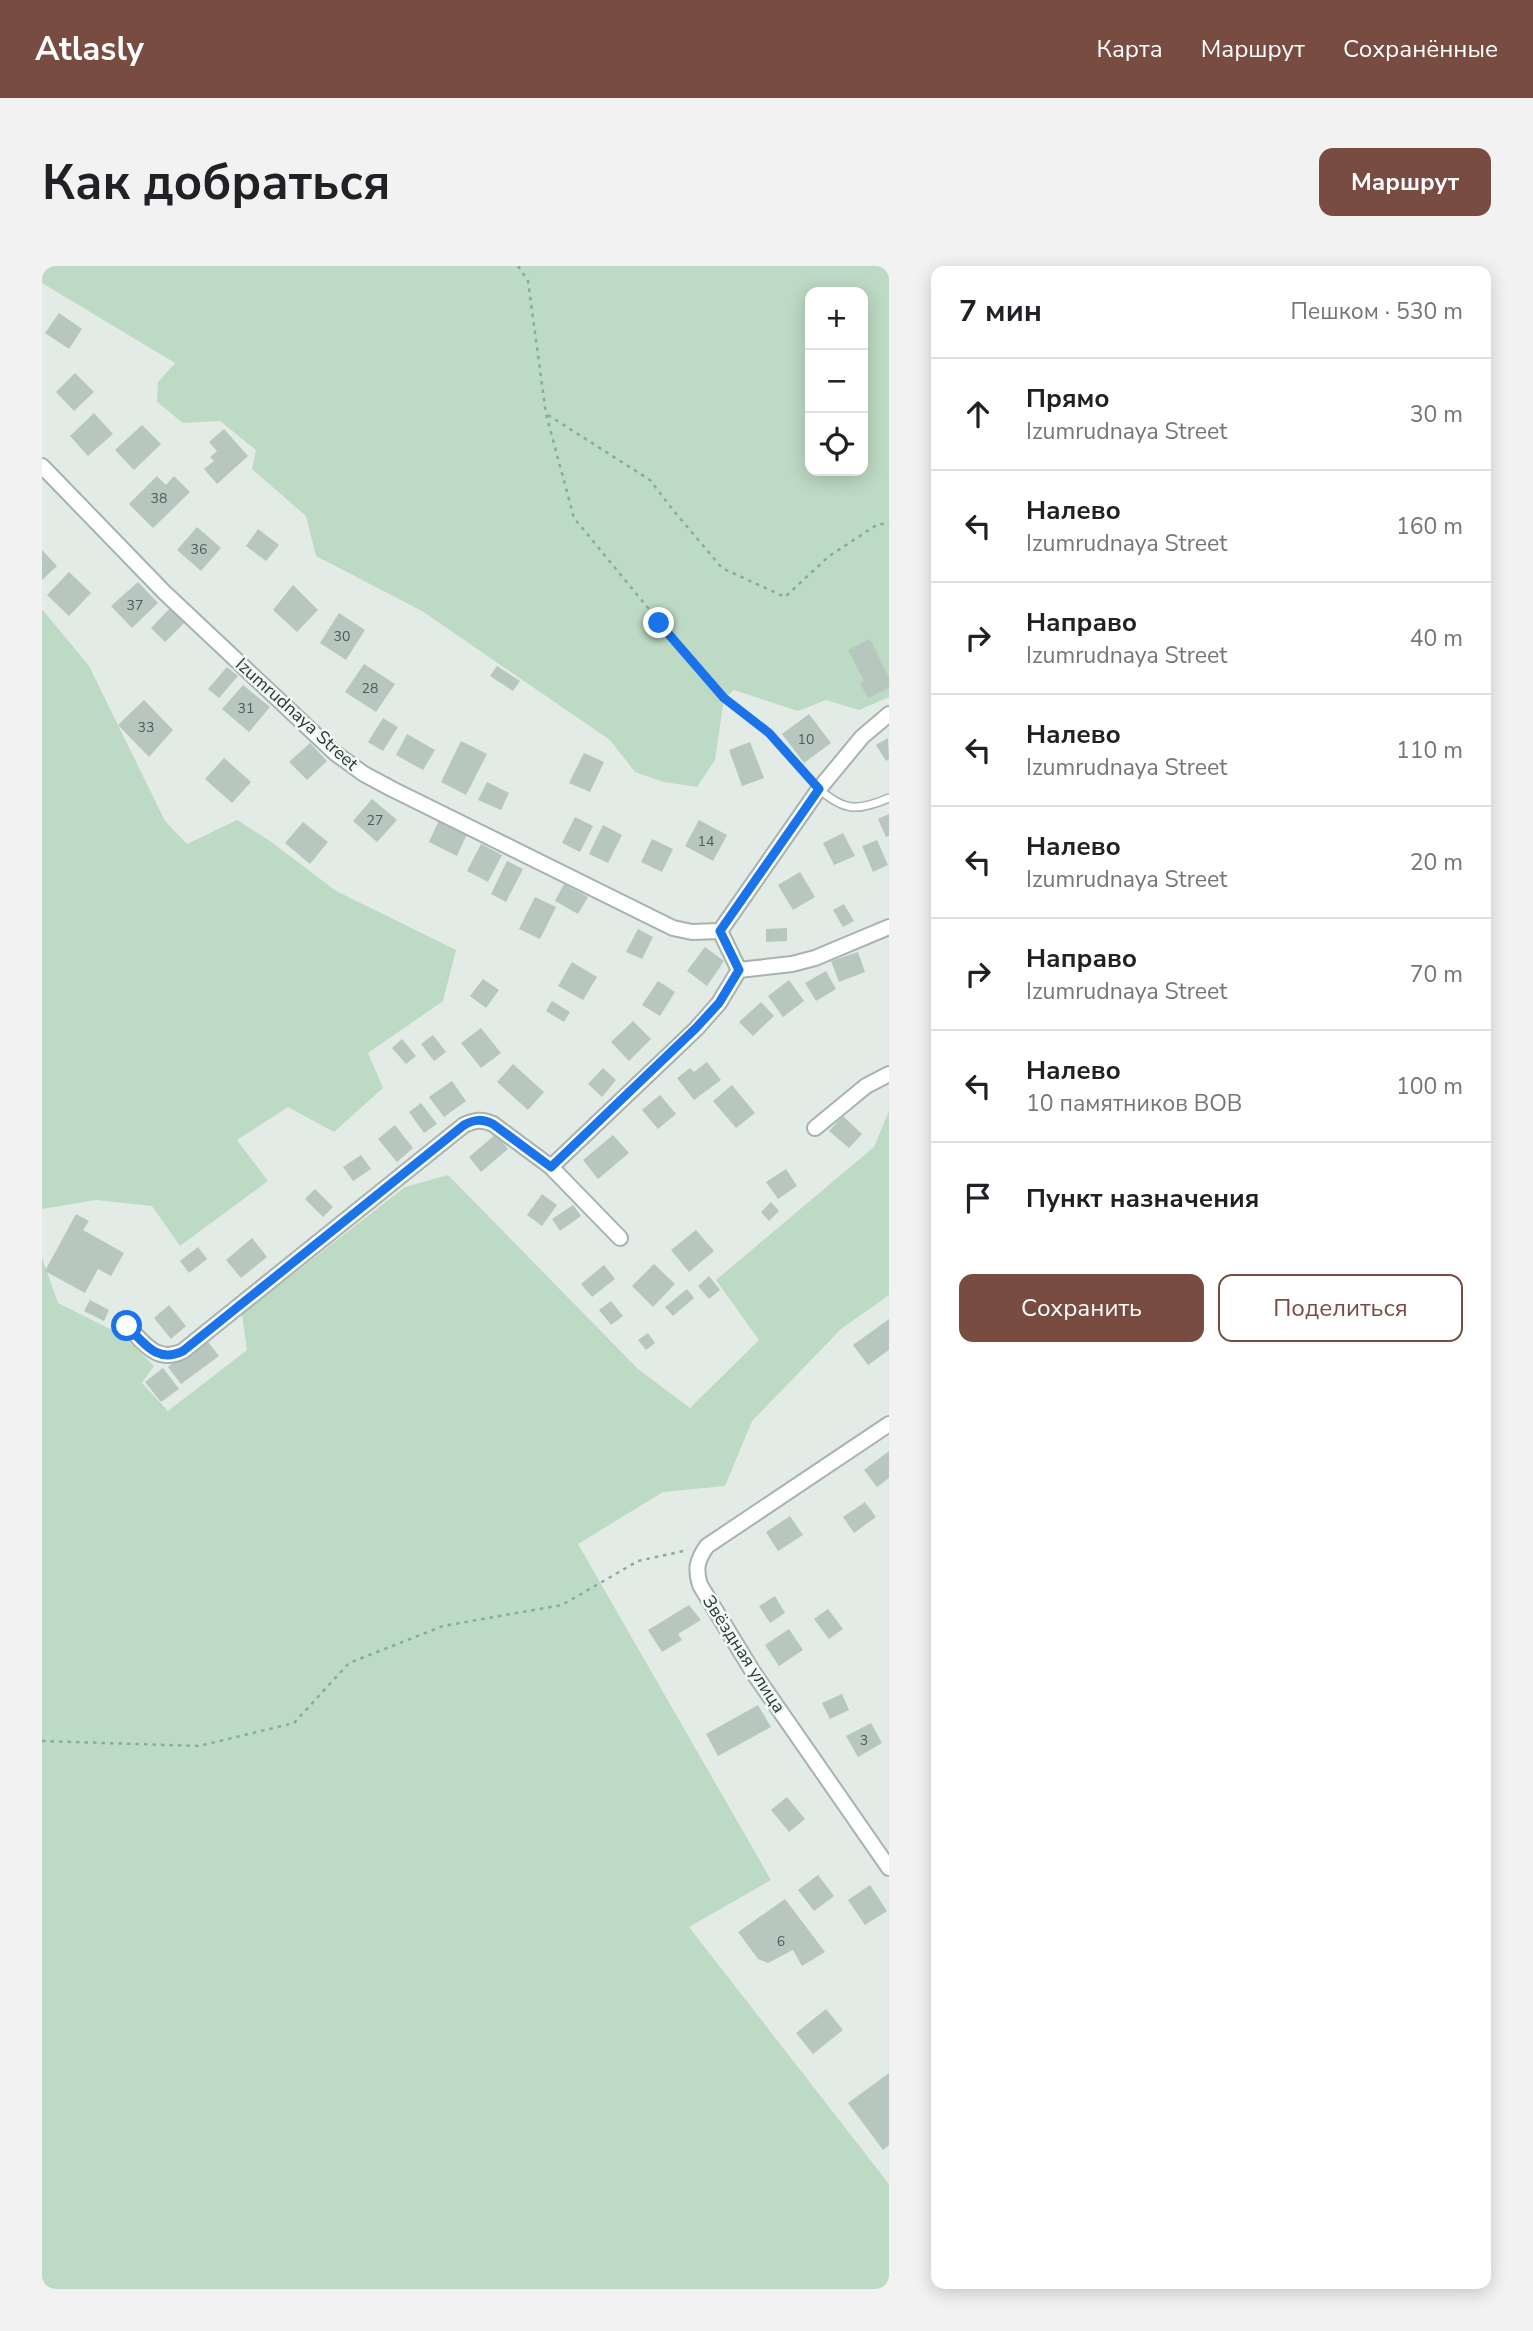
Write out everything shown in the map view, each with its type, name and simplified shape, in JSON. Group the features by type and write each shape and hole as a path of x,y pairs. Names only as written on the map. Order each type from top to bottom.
{"street":[{"name":"Izumrudnaya Street","path":"42,466 164,592 335,753 364,774 673,928 692,932 720,931"},
{"path":"739,970 720,931 819,789 862,737 889,714"},
{"path":"739,970 792,964 815,958 889,927"},
{"path":"551,1167 696,1028 719,1003 739,970"},
{"path":"815,1128 866,1086 889,1074"},
{"path":"127,1326 151,1350 161,1356 173,1356 183,1351 473,1120 484,1120 493,1124 551,1167 620,1238"},
{"path":"707,1546 889,1424"},
{"name":"Звёздная улица","path":"707,1546 699,1556 696,1570 700,1585 753,1672 889,1868"}],"lane":[{"path":"819,789 845,807 859,808 889,798"}],"path":[{"path":"517,266 528,281 546,414 574,518 724,698 769,733 819,789"},
{"path":"546,414 650,480 722,568 785,597 828,557 878,524 889,524"},
{"path":"42,1741 199,1746 294,1723 349,1663 443,1626 562,1605 638,1561 707,1546"}],"green space":[{"path":"42,266 889,266 889,697 859,710 826,700 798,711 734,690 724,699 715,760 697,787 664,782 635,772 610,740 422,611 316,556 306,516 252,469 256,450 220,421 183,423 157,402 158,382 175,363 42,283"},
{"path":"42,609 89,666 165,821 187,844 237,820 270,841 336,891 456,950 443,1001 368,1053 383,1088 334,1132 288,1107 237,1140 268,1181 180,1246 152,1206 96,1200 42,1209"},
{"path":"889,1111 889,1295 841,1329 752,1421 725,1486 663,1492 578,1544 771,1880 689,1927 889,2184 889,2289 42,2289 42,1258 58,1303 122,1335 154,1366 142,1383 168,1411 247,1350 242,1314 405,1187 448,1175 638,1369 690,1408 759,1340 716,1280 874,1147"}],"building":[{"path":"59,313 82,329 69,349 45,333"},
{"path":"75,373 94,392 74,411 56,392"},
{"path":"94,413 113,434 88,456 70,436"},
{"path":"142,425 161,444 134,470 115,450"},
{"path":"224,429 248,456 217,484 204,469 214,461 210,457 217,451 209,442"},
{"path":"157,476 166,485 174,476 190,492 153,528 129,504"},
{"path":"197,527 221,548 201,571 177,550"},
{"path":"258,529 279,545 266,561 246,546"},
{"path":"42,550 57,566 42,580"},
{"path":"69,572 91,593 69,616 47,595"},
{"path":"138,582 158,603 132,628 111,606"},
{"path":"293,585 318,610 297,632 273,610"},
{"path":"172,606 187,620 165,642 151,628"},
{"path":"339,613 365,630 346,660 320,643"},
{"path":"870,639 889,678 889,688 868,698 860,683 864,681 848,650"},
{"path":"364,664 395,684 376,712 345,692"},
{"path":"497,666 520,681 513,691 490,676"},
{"path":"227,667 238,676 219,698 208,689"},
{"path":"243,685 270,707 249,732 222,709"},
{"path":"144,700 173,730 149,757 118,725"},
{"path":"809,714 831,743 804,763 782,734"},
{"path":"383,718 398,727 383,751 368,742"},
{"path":"407,734 435,750 423,770 396,755"},
{"path":"888,738 889,759 886,761 876,745"},
{"path":"461,741 487,754 466,795 441,782"},
{"path":"750,742 764,778 742,786 729,750"},
{"path":"310,743 327,761 307,780 289,762"},
{"path":"584,753 604,762 590,792 569,783"},
{"path":"224,758 251,782 232,803 205,779"},
{"path":"487,782 509,793 501,810 478,800"},
{"path":"372,799 397,820 377,842 353,821"},
{"path":"889,814 889,836 886,837 878,819"},
{"path":"575,817 593,826 580,852 562,843"},
{"path":"439,820 467,834 457,856 429,842"},
{"path":"699,820 727,835 713,861 685,846"},
{"path":"303,822 328,842 310,864 285,843"},
{"path":"603,825 622,835 608,863 589,854"},
{"path":"843,833 855,856 834,865 823,843"},
{"path":"652,839 673,849 662,872 641,862"},
{"path":"877,840 888,865 873,872 862,846"},
{"path":"481,844 502,855 488,882 467,871"},
{"path":"507,861 523,869 506,902 491,894"},
{"path":"800,872 815,897 793,910 778,885"},
{"path":"564,884 588,897 578,914 555,901"},
{"path":"535,897 556,907 540,939 519,929"},
{"path":"844,904 854,921 843,927 833,910"},
{"path":"787,928 787,941 766,942 766,929"},
{"path":"638,929 653,937 642,959 626,952"},
{"path":"705,947 724,961 707,986 687,971"},
{"path":"858,952 865,972 839,982 831,961"},
{"path":"572,962 597,977 583,1000 558,986"},
{"path":"826,971 836,989 816,1001 805,983"},
{"path":"483,979 499,990 486,1008 470,996"},
{"path":"789,980 804,1001 783,1017 768,996"},
{"path":"658,981 675,992 660,1016 642,1005"},
{"path":"552,1001 570,1012 564,1022 546,1011"},
{"path":"761,1002 774,1016 753,1036 739,1022"},
{"path":"633,1021 651,1039 629,1061 611,1042"},
{"path":"481,1028 501,1053 481,1068 461,1043"},
{"path":"433,1035 446,1052 434,1061 421,1044"},
{"path":"402,1039 416,1056 406,1064 392,1048"},
{"path":"707,1062 721,1080 694,1100 677,1078 690,1068 694,1072"},
{"path":"513,1064 544,1092 528,1110 497,1082"},
{"path":"603,1068 616,1080 602,1097 588,1084"},
{"path":"452,1081 466,1101 444,1117 429,1097"},
{"path":"732,1085 755,1113 736,1128 713,1101"},
{"path":"660,1095 676,1114 658,1129 642,1110"},
{"path":"421,1103 437,1124 424,1133 409,1112"},
{"path":"843,1116 862,1134 849,1148 829,1131"},
{"path":"395,1125 413,1148 397,1162 378,1139"},
{"path":"496,1134 508,1149 481,1172 469,1157"},
{"path":"613,1135 629,1153 598,1179 583,1160"},
{"path":"361,1155 371,1169 353,1181 343,1167"},
{"path":"786,1169 797,1186 778,1199 766,1182"},
{"path":"315,1189 333,1207 323,1217 305,1199"},
{"path":"542,1194 557,1205 542,1226 527,1215"},
{"path":"771,1202 779,1211 769,1221 761,1212"},
{"path":"573,1205 581,1216 560,1231 552,1219"},
{"path":"76,1214 89,1221 83,1230 124,1253 111,1276 98,1269 85,1293 45,1271"},
{"path":"696,1230 714,1251 689,1272 671,1250"},
{"path":"252,1238 267,1257 241,1278 226,1260"},
{"path":"198,1247 207,1259 189,1273 180,1261"},
{"path":"654,1264 675,1284 653,1307 632,1286"},
{"path":"604,1265 615,1279 592,1297 581,1284"},
{"path":"709,1276 720,1290 709,1299 698,1286"},
{"path":"687,1289 694,1298 673,1316 665,1307"},
{"path":"90,1300 109,1310 104,1321 84,1311"},
{"path":"611,1301 623,1316 611,1325 599,1310"},
{"path":"169,1305 186,1326 171,1339 154,1318"},
{"path":"889,1319 889,1350 868,1365 853,1345"},
{"path":"648,1333 655,1343 646,1350 638,1340"},
{"path":"205,1338 219,1356 181,1384 168,1367"},
{"path":"163,1368 179,1389 161,1402 145,1382"},
{"path":"889,1451 889,1478 877,1487 864,1470"},
{"path":"865,1502 876,1517 854,1533 843,1517"},
{"path":"790,1516 803,1535 778,1551 766,1532"},
{"path":"775,1596 785,1613 770,1623 759,1606"},
{"path":"689,1605 701,1620 678,1634 682,1640 662,1652 648,1630"},
{"path":"828,1609 843,1629 829,1639 814,1619"},
{"path":"789,1629 803,1650 779,1666 765,1645"},
{"path":"842,1694 849,1710 830,1719 822,1703"},
{"path":"758,1705 771,1727 718,1756 706,1734"},
{"path":"871,1723 882,1743 858,1757 846,1736"},
{"path":"787,1797 805,1819 789,1832 771,1810"},
{"path":"818,1875 834,1896 814,1911 798,1890"},
{"path":"870,1885 887,1911 865,1925 848,1900"},
{"path":"785,1899 825,1952 802,1966 793,1950 768,1963 758,1959 738,1932"},
{"path":"826,2009 843,2030 813,2054 796,2033"},
{"path":"889,2073 889,2145 883,2150 848,2103"}],"route":[{"path":"127,1326 151,1350 161,1356 173,1356 183,1351 473,1120 484,1120 493,1124 551,1167 719,1003 739,970 720,931 819,789 769,733 724,698 659,623"}]}
